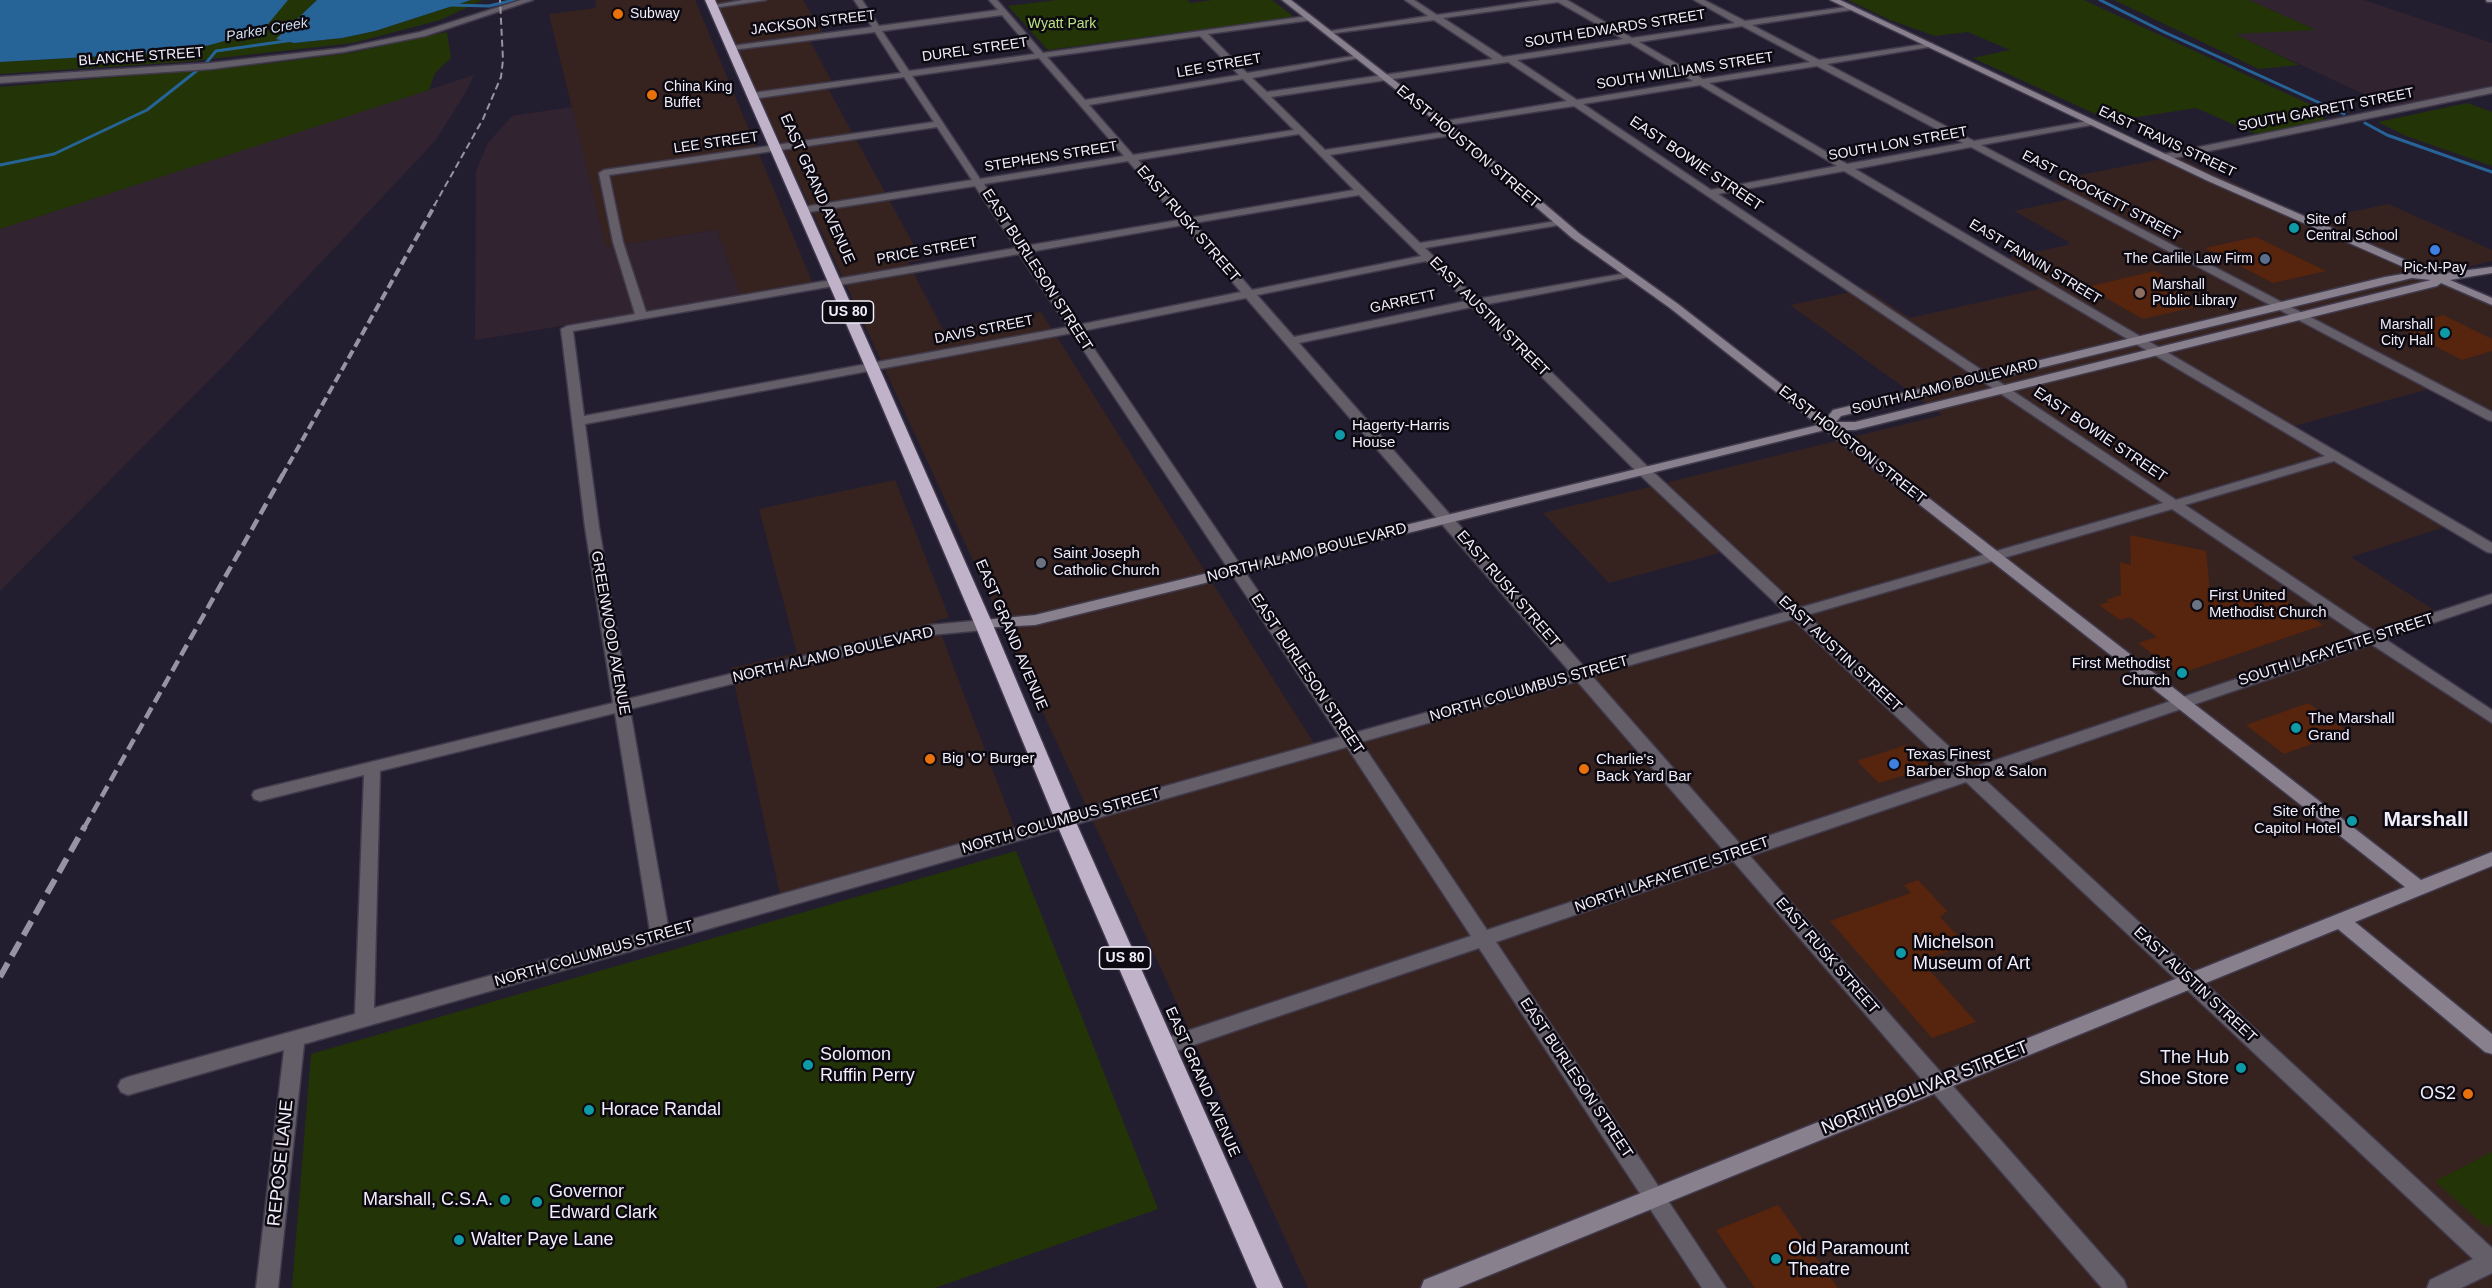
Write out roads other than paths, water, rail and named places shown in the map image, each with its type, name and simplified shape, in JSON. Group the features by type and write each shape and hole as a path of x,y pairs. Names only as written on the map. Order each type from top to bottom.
{"highway":[{"name":"EAST GRAND AVENUE","path":"712,3 1270,1288"}],"street":[{"name":"BLANCHE STREET","path":"0,80 211,66 344,50 423,34 529,0"},
{"path":"712,3 762,0"},
{"name":"EAST BURLESON STREET","path":"858,0 1022,250 1238,570 1715,1288"},
{"name":"EAST RUSK STREET","path":"993,0 1185,222 1448,519 2116,1288"},
{"name":"EAST HOUSTON STREET","path":"1286,0 1449,128 1559,222 1674,306 2419,888"},
{"name":"EAST BOWIE STREET","path":"1409,0 1576,103 2492,717"},
{"path":"1328,32 1560,0"},
{"name":"EAST FANNIN STREET","path":"1560,0 1703,82 2492,549"},
{"name":"EAST CROCKETT STREET","path":"1698,0 2491,416"},
{"name":"EAST TRAVIS STREET","path":"1834,0 2165,157 2492,302"},
{"name":"SOUTH EDWARDS STREET","path":"1267,95 1850,8"},
{"name":"JACKSON STREET","path":"732,48 1004,12"},
{"name":"DUREL STREET","path":"752,96 1308,18"},
{"name":"EAST AUSTIN STREET","path":"1202,33 1363,190 1645,472 2491,1262"},
{"name":"SOUTH WILLIAMS STREET","path":"1325,153 1576,103 1929,45"},
{"name":"LEE STREET","path":"1083,103 1360,57"},
{"name":"SOUTH GARRETT STREET","path":"2165,157 2492,90"},
{"name":"SOUTH LON STREET","path":"1709,193 2091,122"},
{"name":"LEE STREET","path":"641,315 618,242 604,173 940,124"},
{"name":"STEPHENS STREET","path":"803,210 1303,131"},
{"name":"PRICE STREET","path":"567,329 1363,190"},
{"path":"1419,246 1559,222"},
{"name":"DAVIS STREET","path":"579,421 1075,329 1429,257"},
{"name":"SOUTH ALAMO BOULEVARD","path":"1827,426 1837,413 2280,305 2412,275 2441,278 2492,270"},
{"name":"GARRETT","path":"1290,341 1629,274"},
{"name":"SOUTH ALAMO BOULEVARD","path":"1827,426 1855,426 2433,284 2441,278"},
{"name":"GREENWOOD AVENUE","path":"567,329 592,527 660,935"},
{"name":"NORTH ALAMO BOULEVARD","path":"260,795 930,630 1035,620 1827,426"},
{"name":"NORTH COLUMBUS STREET","path":"128,1086 1995,557 2335,457"},
{"name":"SOUTH LAFAYETTE STREET","path":"2180,701 2492,598"},
{"name":"NORTH LAFAYETTE STREET","path":"1164,1047 2180,701"},
{"path":"364,1019 372,769"},
{"name":"NORTH BOLIVAR STREET","path":"1432,1288 2492,860"},
{"path":"2340,920 2492,1046"},
{"name":"REPOSE LANE","path":"267,1288 295,1038"},
{"path":"2438,1288 2491,1262"}],"water":[{"path":"0,0 288,0 263,30 210,45 175,52 0,62"},
{"path":"317,0 471,0 375,31 342,38 294,43 276,39"}],"waterway":[{"name":"Parker Creek","path":"450,5 489,6 514,0"},
{"path":"2100,0 2164,32 2344,114"},
{"name":"Parker Creek","path":"206,63 216,51 293,40"},
{"name":"Parker Creek","path":"0,165 54,154 147,110 199,69"},
{"path":"2365,123 2387,135 2492,172"}],"railway":[{"path":"434,206 483,119 501,77 503,60 500,0"},
{"path":"282,476 435,205"},
{"path":"84,828 283,474"},
{"path":"0,977 85,826"}],"place":[{"name":"Subway","path":"618,14"},
{"name":"China King Buffet","path":"652,95"},
{"name":"Site of Central School","path":"2294,228"},
{"name":"Pic-N-Pay","path":"2435,250"},
{"name":"The Carlile Law Firm","path":"2265,259"},
{"name":"Marshall Public Library","path":"2140,293"},
{"name":"Marshall City Hall","path":"2445,333"},
{"name":"Hagerty-Harris House","path":"1340,435"},
{"name":"Saint Joseph Catholic Church","path":"1041,563"},
{"name":"First United Methodist Church","path":"2197,605"},
{"name":"First Methodist Church","path":"2182,673"},
{"name":"The Marshall Grand","path":"2296,728"},
{"name":"Big 'O' Burger","path":"930,759"},
{"name":"Texas Finest Barber Shop & Salon","path":"1894,764"},
{"name":"Charlie's Back Yard Bar","path":"1584,769"},
{"name":"Site of the Capitol Hotel","path":"2352,821"},
{"name":"Michelson Museum of Art","path":"1901,953"},
{"name":"Solomon Ruffin Perry","path":"808,1065"},
{"name":"The Hub Shoe Store","path":"2241,1068"},
{"name":"OS2","path":"2468,1094"},
{"name":"Horace Randal","path":"589,1110"},
{"name":"Marshall, C.S.A.","path":"505,1200"},
{"name":"Governor Edward Clark","path":"537,1202"},
{"name":"Walter Paye Lane","path":"459,1240"},
{"name":"Old Paramount Theatre","path":"1776,1259"}],"district":[{"name":"Marshall","path":"2426,820"}],"park label":[{"name":"Wyatt Park","path":"1062,24"}]}
